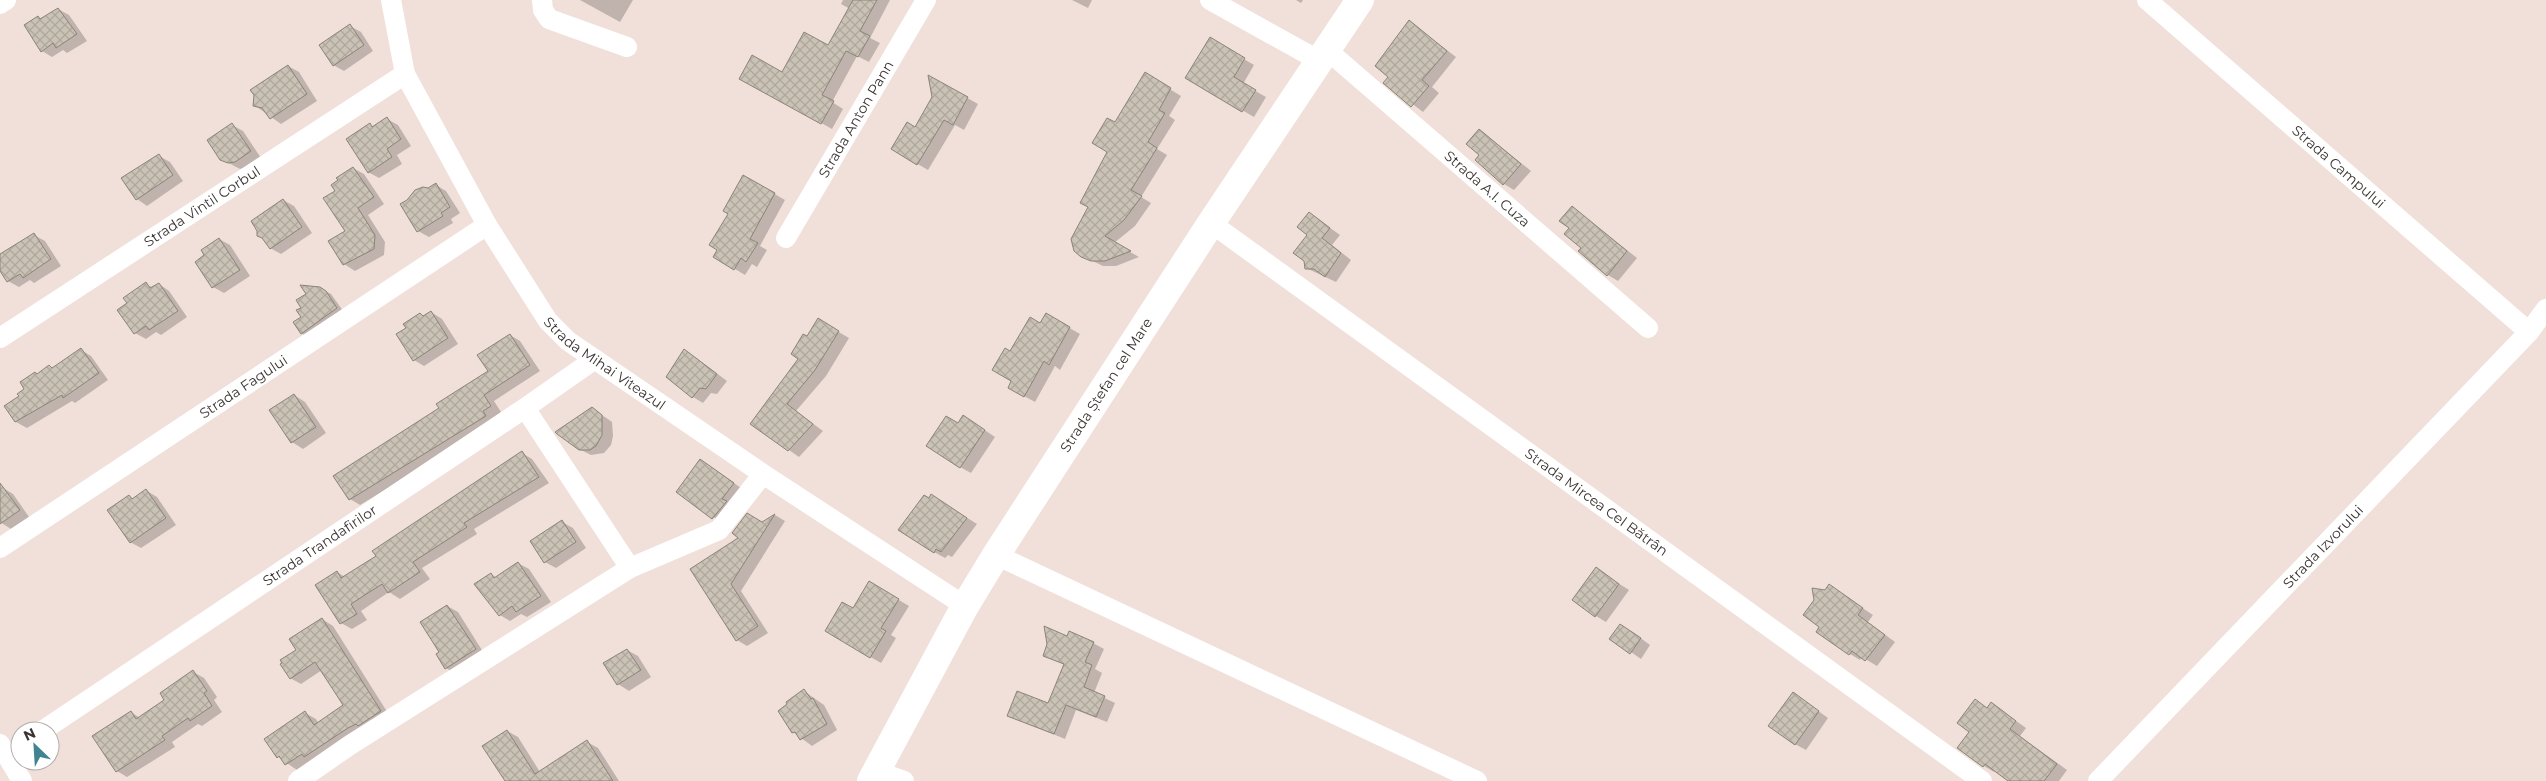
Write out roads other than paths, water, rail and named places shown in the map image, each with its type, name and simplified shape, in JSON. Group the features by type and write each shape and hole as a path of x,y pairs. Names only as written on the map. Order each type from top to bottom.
{"street":[{"path":"0,4 6,0"},
{"name":"Strada Mihai Viteazul","path":"391,0 405,74 487,225 548,321 568,341 763,474 965,606"},
{"path":"542,0 543,10 549,19 627,47"},
{"name":"Strada Anton Pann","path":"786,238 926,0"},
{"name":"Strada A.I. Cuza","path":"1210,0 1322,55 1648,328"},
{"name":"Strada Ștefan cel Mare","path":"874,776 965,606 996,555 1210,223 1360,0"},
{"name":"Strada Campului","path":"2148,0 2529,332"},
{"name":"Strada Vintil Corbul","path":"0,338 405,74"},
{"name":"Strada Mircea Cel Bătrân","path":"1210,223 1982,781"},
{"name":"Strada Fagului","path":"0,548 487,225"},
{"name":"Strada Izvorului","path":"2098,781 2529,332 2546,309"},
{"name":"Strada Trandafirilor","path":"57,721 525,408 595,359"},
{"path":"525,408 630,568"},
{"path":"298,781 350,745 630,568 719,530 763,474"},
{"path":"996,555 1477,781"},
{"path":"9,748 22,781"},
{"path":"874,776 904,781"}]}
